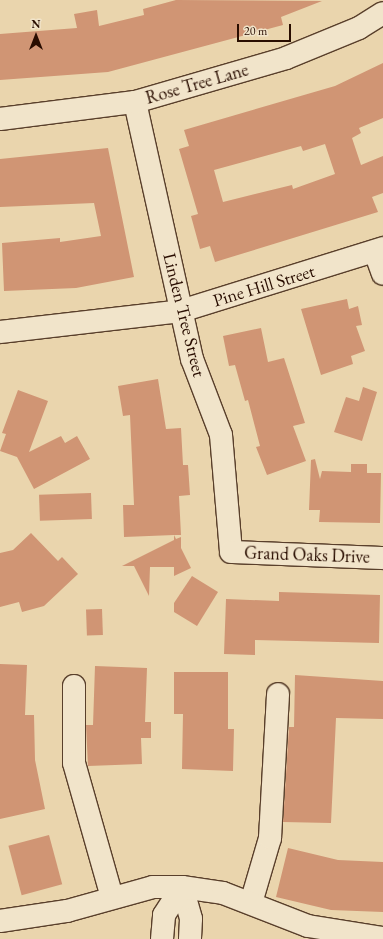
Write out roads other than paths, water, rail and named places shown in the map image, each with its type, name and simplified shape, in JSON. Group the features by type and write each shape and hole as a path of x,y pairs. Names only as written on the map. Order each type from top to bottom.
{"street":[{"name":"Rose Tree Lane","path":"0,119 135,102 286,58 359,28 383,14"},
{"name":"Linden Tree Street","path":"135,102 192,359 221,435 231,552"},
{"name":"Pine Hill Street","path":"0,332 181,311 379,250"},
{"path":"379,250 383,274"},
{"name":"Grand Oaks Drive","path":"231,552 383,558"},
{"path":"74,686 74,763 112,897"},
{"path":"251,903 270,838 278,694"},
{"path":"0,921 67,912 112,897 153,887 182,887 223,893 308,926 383,938"},
{"path":"182,887 191,919 190,937 162,936 164,915 182,887"}]}
